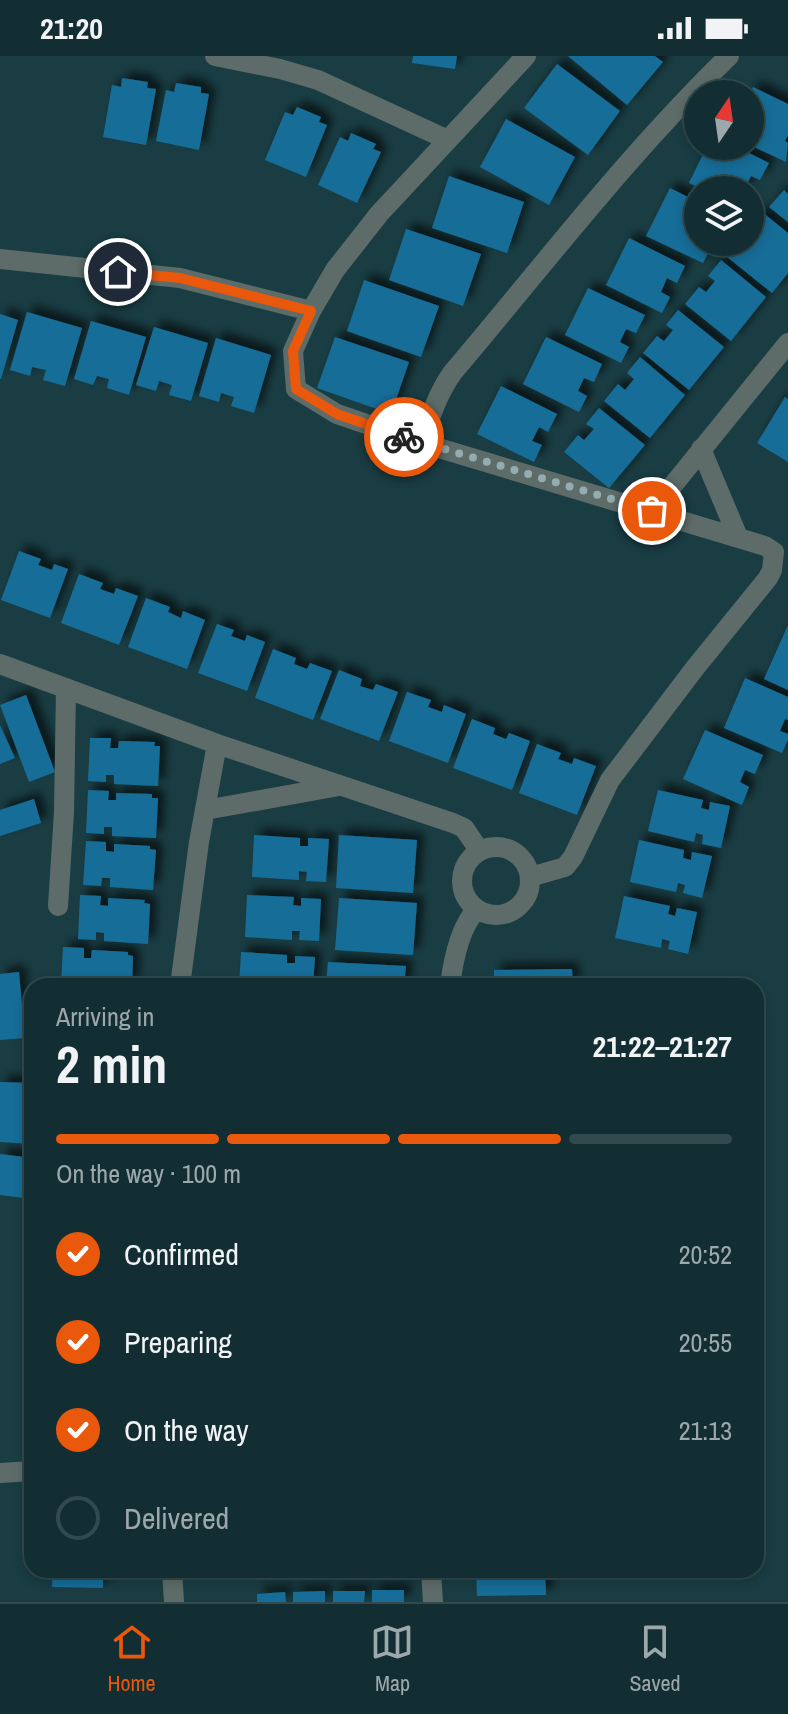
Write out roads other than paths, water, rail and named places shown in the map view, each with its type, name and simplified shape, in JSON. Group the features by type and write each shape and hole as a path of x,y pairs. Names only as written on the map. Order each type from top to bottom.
{"street":[{"path":"215,56 318,80 448,140"},
{"path":"526,56 370,225 335,270 311,311 293,351 296,389 337,414 422,443 738,537 774,552 768,578 610,780 573,857 565,867 530,877"},
{"path":"422,443 435,403 453,372 596,201 693,91 729,56"},
{"path":"0,259 180,278 311,311"},
{"path":"652,511 788,343"},
{"path":"701,449 738,537"},
{"path":"0,664 217,744 464,828 479,850"},
{"path":"58,906 64,812 66,688"},
{"path":"181,978 217,744"},
{"path":"205,810 341,785"},
{"path":"501,846 521,857 530,877 524,902 502,915 489,915 476,910 464,896 461,879 466,862 479,850 501,846"},
{"path":"451,978 463,931 476,910"},
{"path":"0,1473 24,1472"},
{"path":"172,1578 174,1602"},
{"path":"432,1578 433,1602"}]}
